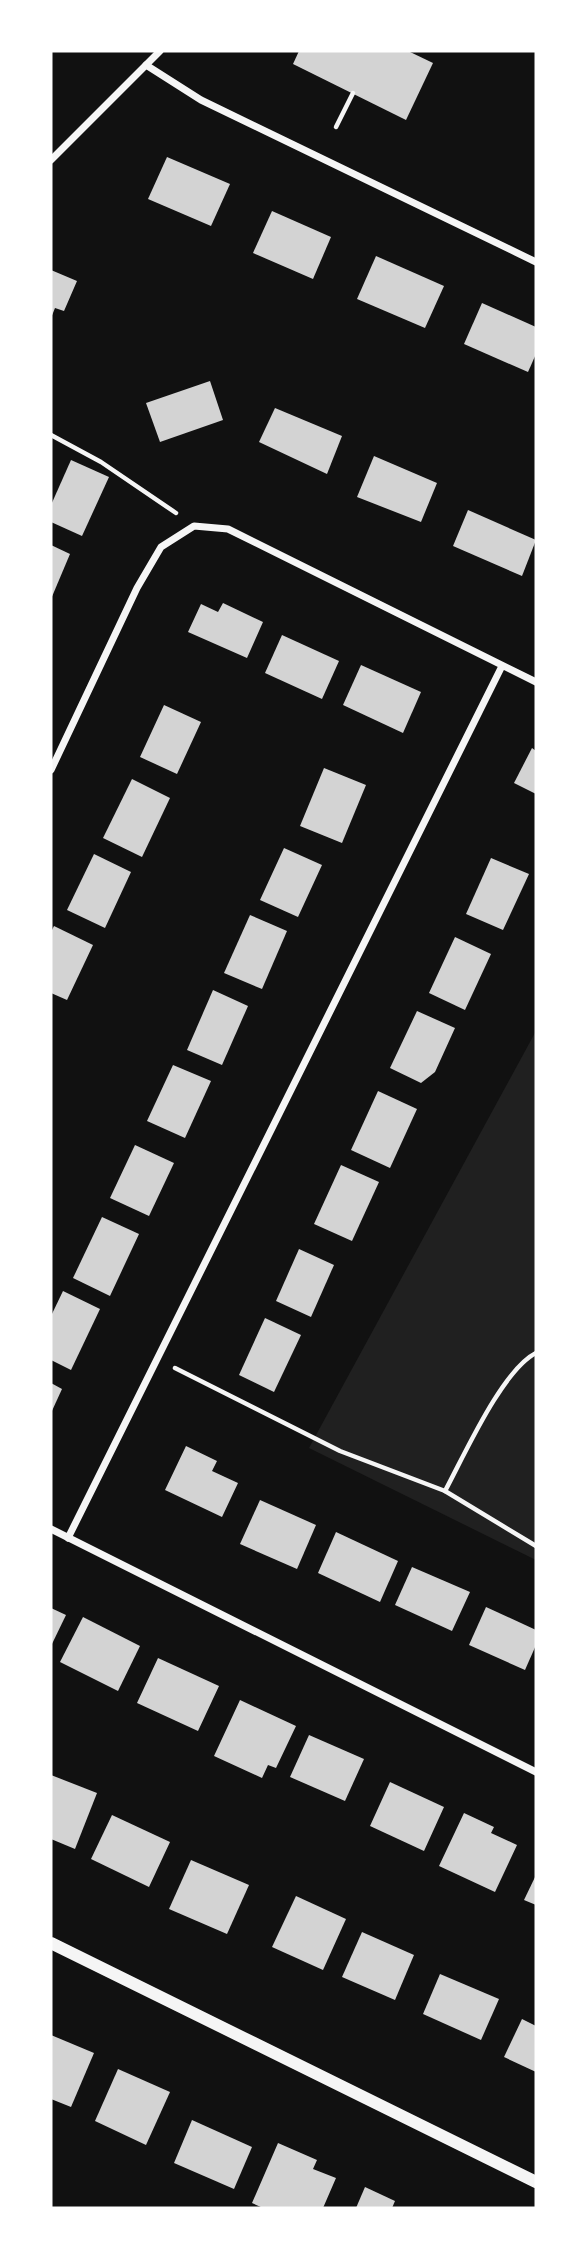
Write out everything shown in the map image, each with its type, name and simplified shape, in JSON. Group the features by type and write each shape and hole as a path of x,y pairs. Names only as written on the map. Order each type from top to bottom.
{"street":[{"path":"51,160 160,51"},
{"path":"146,65 201,100 536,262"},
{"path":"51,770 137,588 161,547 194,526 228,529 536,682"},
{"path":"68,1538 502,666"},
{"path":"51,1529 536,1772"},
{"path":"51,1943 536,2182"}],"path":[{"path":"336,127 353,93"},
{"path":"51,435 102,462 194,526"},
{"path":"446,1491 488,1410 506,1384 536,1353"},
{"path":"158,1360 340,1451 446,1491 536,1546"}],"shaded area":[{"path":"536,1031 536,1560 309,1448"}],"building":[{"path":"299,51 408,51 433,63 406,120 293,64"},
{"path":"167,157 230,184 211,226 148,199"},
{"path":"272,211 331,237 313,279 253,253"},
{"path":"376,256 444,286 425,328 357,299"},
{"path":"51,270 77,281 64,311 55,308 51,318"},
{"path":"482,303 536,327 536,354 528,372 464,344"},
{"path":"210,381 223,420 160,442 146,403"},
{"path":"275,408 342,436 327,474 259,442"},
{"path":"374,456 437,483 421,522 357,497"},
{"path":"71,460 109,477 82,536 51,522 51,505"},
{"path":"468,510 536,540 522,576 453,546"},
{"path":"51,545 70,554 51,599"},
{"path":"223,603 263,622 247,658 188,632 201,604 218,612"},
{"path":"282,635 339,661 322,699 265,673"},
{"path":"361,665 421,692 403,733 343,705"},
{"path":"164,705 201,722 177,774 140,757"},
{"path":"532,748 536,751 536,794 514,783"},
{"path":"324,768 366,785 342,843 300,826"},
{"path":"132,779 170,798 142,857 103,838"},
{"path":"284,848 322,865 298,917 260,900"},
{"path":"94,854 131,872 105,928 67,910"},
{"path":"491,858 529,874 503,930 466,914"},
{"path":"250,915 287,931 262,989 224,973"},
{"path":"54,926 93,945 67,1000 51,993 51,932"},
{"path":"455,937 491,954 465,1010 429,993"},
{"path":"213,990 248,1006 222,1065 187,1050"},
{"path":"417,1011 455,1028 435,1072 421,1083 390,1068"},
{"path":"173,1065 211,1081 185,1138 147,1121"},
{"path":"378,1091 417,1109 390,1168 351,1150"},
{"path":"135,1145 174,1163 149,1216 110,1198"},
{"path":"341,1165 379,1182 352,1241 314,1224"},
{"path":"102,1217 139,1234 110,1296 73,1278"},
{"path":"299,1249 334,1265 311,1317 276,1301"},
{"path":"63,1291 100,1309 71,1370 51,1360 51,1316"},
{"path":"265,1318 301,1335 274,1392 239,1375"},
{"path":"51,1383 62,1389 51,1413"},
{"path":"186,1446 217,1461 212,1471 238,1483 222,1517 165,1490"},
{"path":"260,1500 316,1525 297,1569 240,1544"},
{"path":"336,1532 398,1561 380,1602 318,1573"},
{"path":"412,1567 470,1592 452,1631 395,1605"},
{"path":"486,1607 536,1630 536,1645 525,1670 469,1645"},
{"path":"51,1608 66,1615 51,1646"},
{"path":"83,1617 140,1646 118,1691 60,1662"},
{"path":"158,1658 219,1686 198,1731 137,1703"},
{"path":"240,1700 296,1726 276,1768 268,1765 262,1778 214,1756"},
{"path":"309,1735 364,1759 345,1801 290,1777"},
{"path":"51,1775 97,1793 75,1849 51,1839"},
{"path":"390,1782 444,1807 424,1851 370,1826"},
{"path":"464,1813 494,1827 491,1833 517,1845 495,1892 439,1866"},
{"path":"112,1815 170,1842 149,1887 91,1859"},
{"path":"191,1860 249,1885 227,1934 169,1909"},
{"path":"536,1875 536,1905 524,1900"},
{"path":"296,1896 346,1919 323,1970 272,1947"},
{"path":"362,1932 414,1955 395,2000 342,1977"},
{"path":"440,1974 499,1999 481,2040 423,2014"},
{"path":"522,2019 536,2026 536,2072 504,2057"},
{"path":"51,2035 94,2053 71,2107 51,2099"},
{"path":"118,2069 170,2092 146,2145 95,2121"},
{"path":"192,2120 252,2147 234,2189 174,2163"},
{"path":"278,2143 317,2160 313,2169 336,2178 323,2208 263,2208 252,2203"},
{"path":"365,2187 395,2201 392,2208 356,2208"}]}
